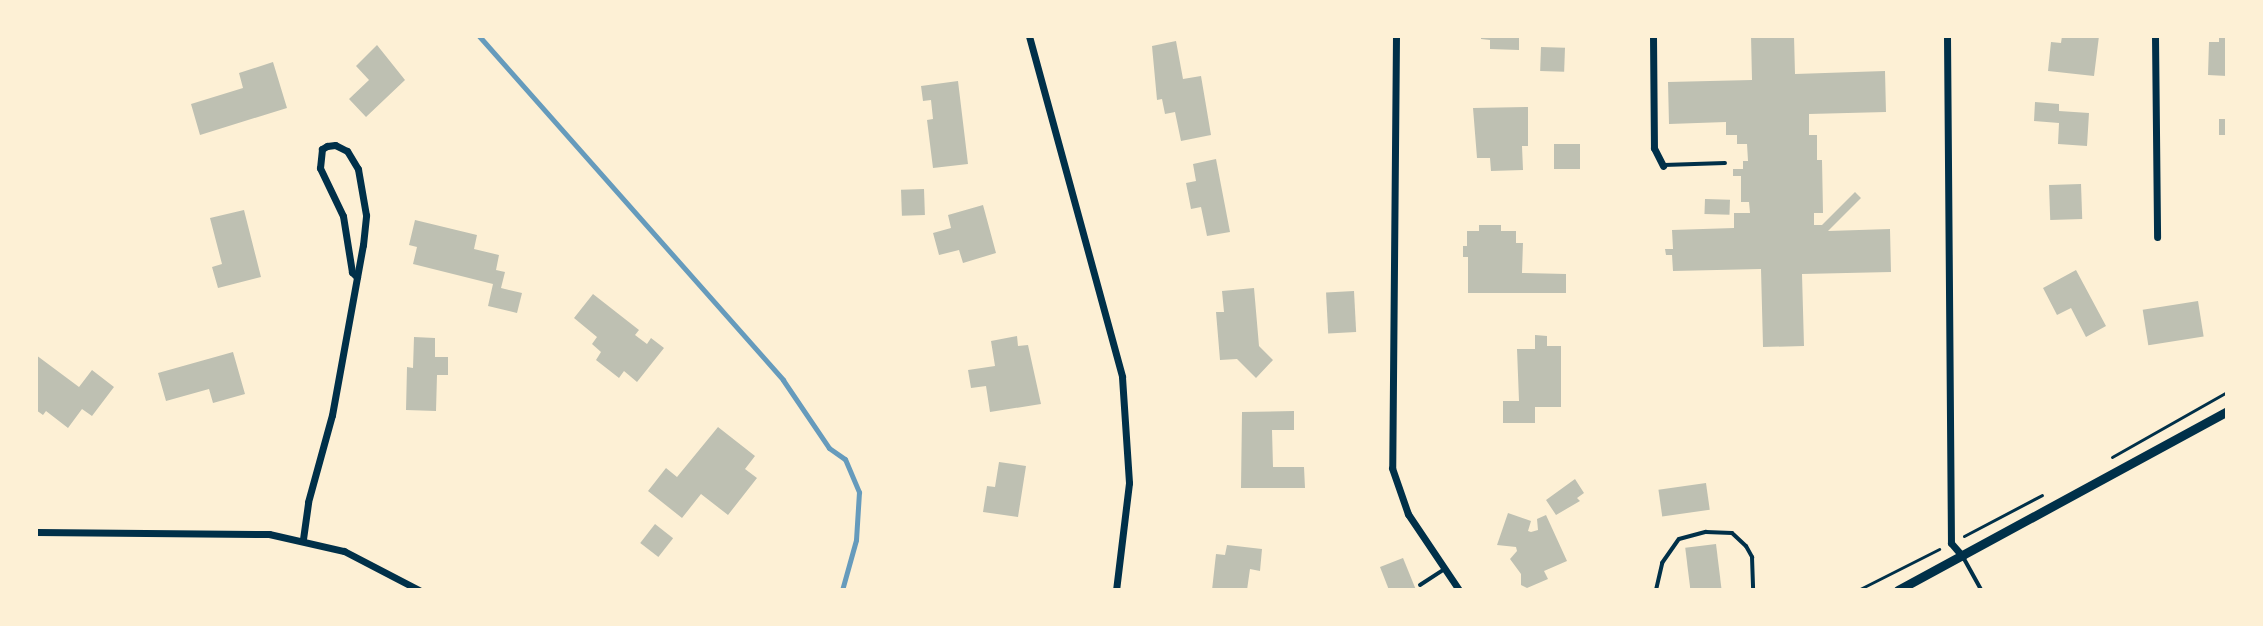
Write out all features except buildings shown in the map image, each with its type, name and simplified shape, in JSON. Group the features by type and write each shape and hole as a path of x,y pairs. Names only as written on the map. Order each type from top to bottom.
{"street":[{"path":"1029,36 1122,377 1129,483 1116,590"},
{"path":"1396,36 1392,468 1408,514 1459,590"},
{"path":"1653,36 1654,148 1663,166"},
{"path":"1947,36 1951,543 1963,557"},
{"path":"2155,36 2157,237"},
{"path":"303,539 308,502 332,415 357,277 366,215 365,193 358,169 347,151 335,145 327,146 322,149 320,168 343,216 352,272 357,277"},
{"path":"1898,590 2227,411"},
{"path":"36,532 269,534 303,539 371,563 419,590"}],"lane":[{"path":"1663,166 1725,163"},
{"path":"1656,590 1662,563 1679,539 1706,532 1732,533 1746,546 1752,557 1753,590"},
{"path":"1963,557 1981,590"},
{"path":"1420,585 1446,568"}],"path":[{"path":"2104,461 2227,392"},
{"path":"1858,590 2048,491"}],"waterway":[{"path":"479,36 783,380 829,448 845,459 859,492 856,540 842,590"}]}
